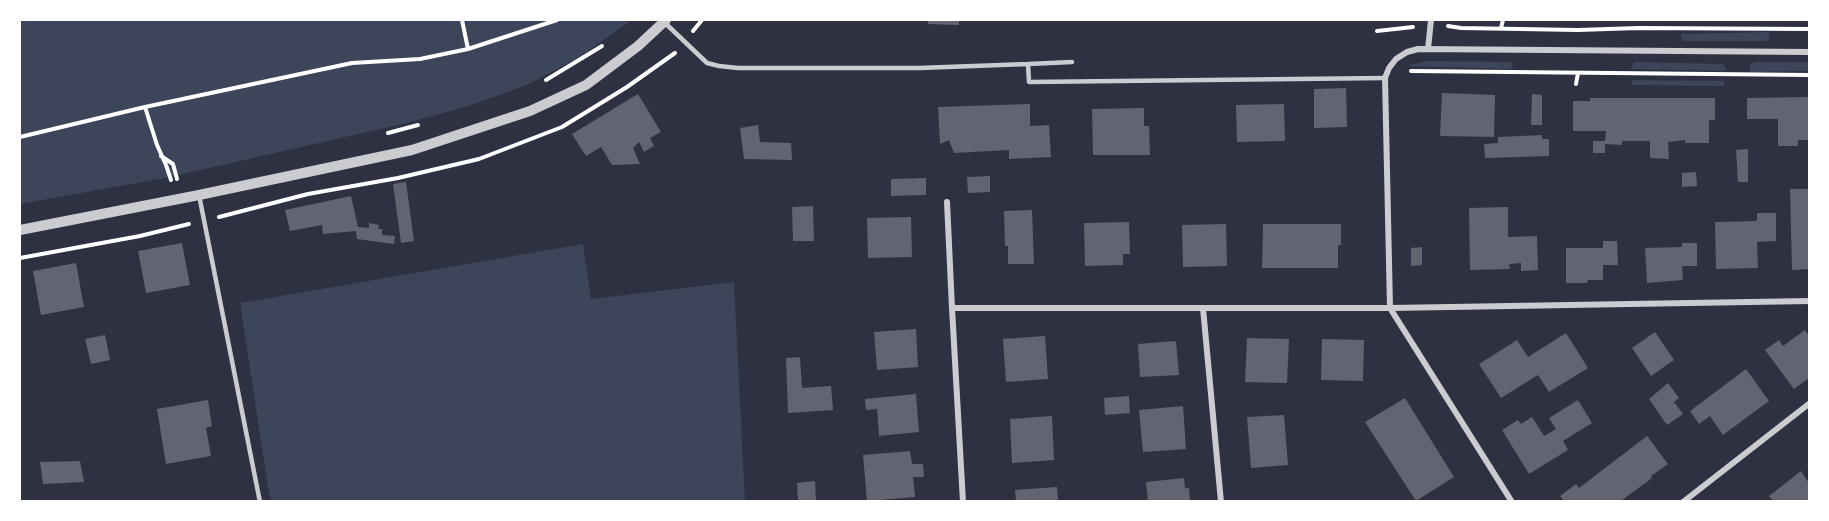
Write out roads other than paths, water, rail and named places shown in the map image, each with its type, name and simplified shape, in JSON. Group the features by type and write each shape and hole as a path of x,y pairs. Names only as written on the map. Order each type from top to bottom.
{"street":[{"path":"1428,49 1431,20"},
{"path":"20,230 412,150 530,111 586,85 638,46 665,21"},
{"path":"1512,501 1389,308 1385,78 1389,69 1396,59 1407,52 1428,49 1809,52"},
{"path":"947,202 963,501"},
{"path":"951,308 1389,308 1809,301"},
{"path":"1203,308 1221,501"},
{"path":"1683,501 1809,403"}],"lane":[{"path":"665,21 707,63 738,68 919,68 1072,62"},
{"path":"1028,64 1029,82 1385,78"},
{"path":"199,195 260,501"}]}
